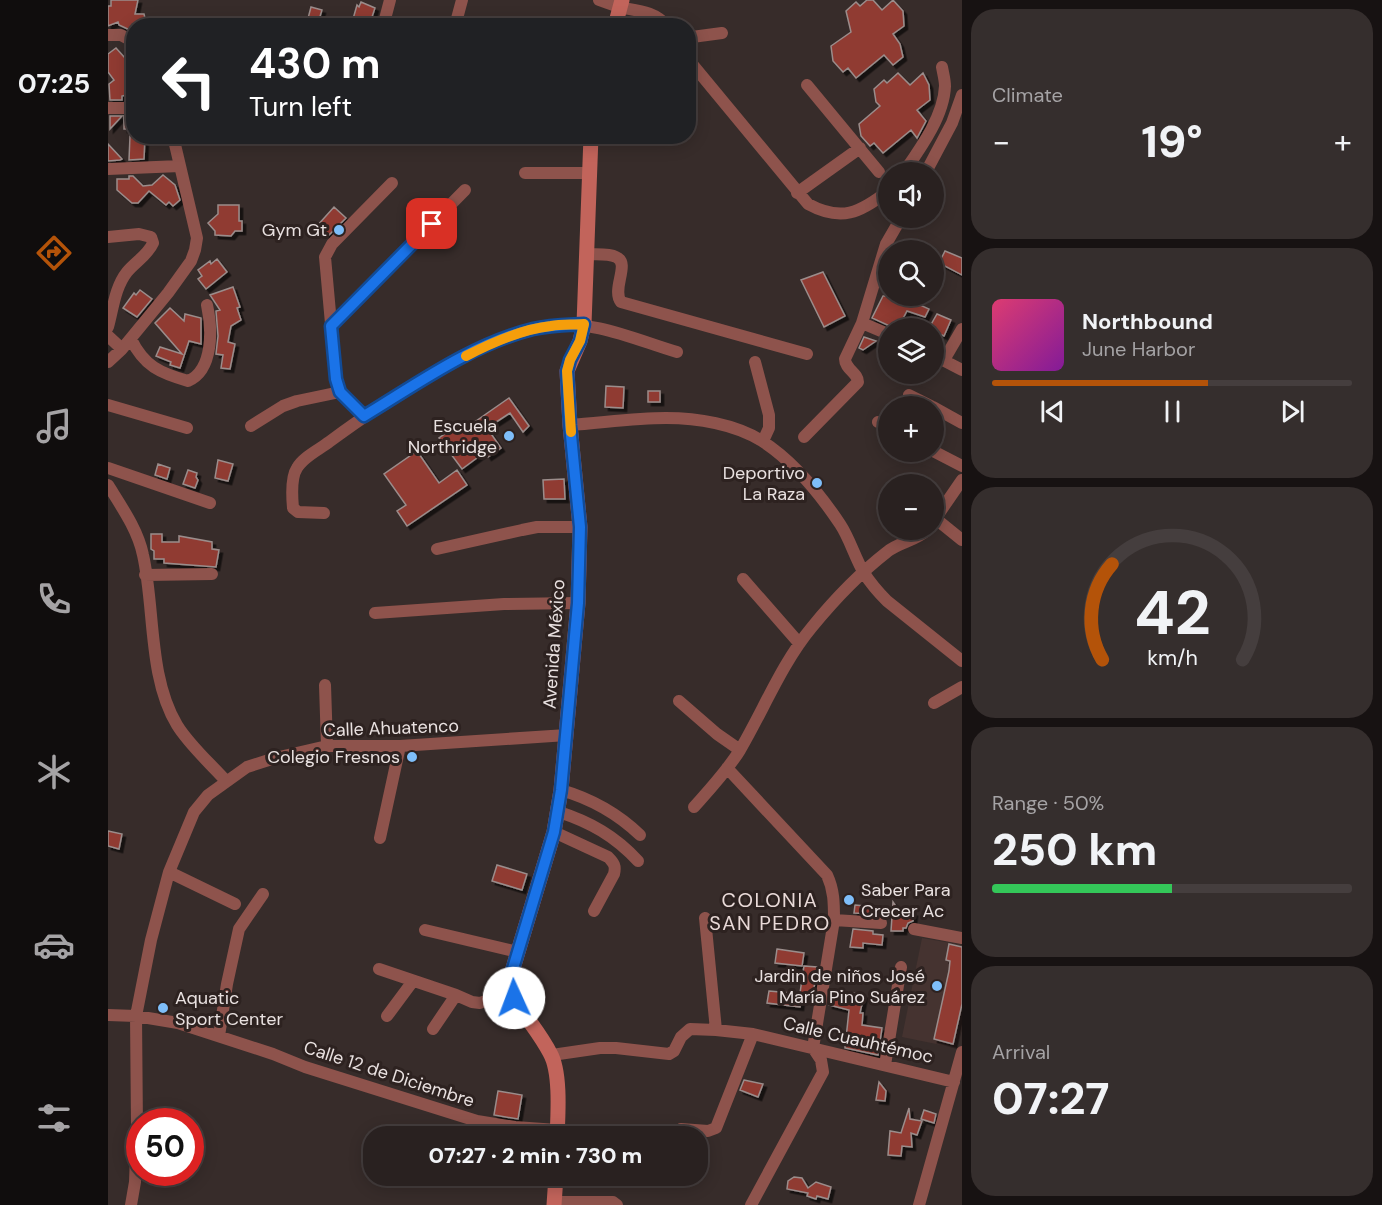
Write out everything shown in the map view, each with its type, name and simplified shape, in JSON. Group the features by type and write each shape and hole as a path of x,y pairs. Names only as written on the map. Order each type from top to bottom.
{"main road":[{"name":"Avenida México","path":"508,985 559,812 567,735 578,603 580,527 567,371 580,341 584,324 591,144"},
{"path":"508,985 514,998 552,1055 556,1074 557,1126"},
{"path":"554,1203 555,1186"}],"street":[{"path":"385,18 390,0"},
{"path":"457,18 462,0"},
{"path":"599,0 621,4 660,18"},
{"path":"696,35 722,33"},
{"path":"108,34 126,38"},
{"path":"911,162 927,139 937,115 945,86 942,67"},
{"path":"696,69 808,204 821,211 835,214 850,213 863,209 878,198"},
{"path":"807,85 878,171"},
{"path":"933,162 957,125 962,95"},
{"path":"108,108 126,108"},
{"path":"108,362 127,344 168,293 191,261 195,250 196,238 175,144"},
{"path":"797,193 860,147"},
{"path":"108,169 180,166"},
{"path":"525,173 589,173"},
{"path":"364,416 340,392 336,379 325,257 332,244 392,183"},
{"path":"331,326 465,190"},
{"path":"804,437 858,382 846,365 845,359 862,322 886,244 895,228"},
{"path":"108,237 144,234 151,237 153,243 128,270 120,283 108,327"},
{"path":"586,255 618,257 622,261 617,291 621,302 807,354"},
{"path":"108,336 127,344 144,361 159,371 188,381 204,367 208,353 210,319 207,304"},
{"path":"862,322 878,329"},
{"path":"324,513 298,512 293,508 295,472 300,464 364,416 479,349 530,330 584,324 677,352"},
{"path":"944,351 962,329"},
{"path":"944,360 962,369"},
{"path":"755,362 769,415 769,428 762,441"},
{"path":"251,426 283,406 340,392"},
{"path":"909,394 913,396"},
{"path":"108,405 187,428"},
{"path":"944,413 962,423"},
{"path":"570,425 665,418 691,419 742,431 762,441 789,463 820,497 841,526 864,572 887,602 962,662"},
{"path":"944,457 962,466"},
{"path":"108,468 210,503"},
{"path":"944,506 962,480"},
{"path":"108,485 139,540 146,575 152,631 166,701 178,726 226,781"},
{"path":"437,549 522,530 580,527"},
{"path":"944,528 962,540"},
{"path":"694,807 740,750 799,643 864,572 889,550 913,540"},
{"path":"146,575 212,574"},
{"path":"743,579 799,643"},
{"path":"375,613 504,604 578,603"},
{"path":"326,685 327,746"},
{"path":"934,703 962,687"},
{"path":"679,701 717,734 740,750"},
{"name":"Calle Ahuatenco","path":"131,1205 135,1182 137,1128 136,1016 151,940 170,872 194,812 207,795 247,767 327,746 400,746 567,735"},
{"path":"380,838 400,746"},
{"path":"727,768 826,875 832,885 834,898 834,920 813,1048 821,1060 823,1072 751,1205"},
{"path":"561,790 598,804 640,835"},
{"path":"559,812 591,824 609,834 638,861"},
{"path":"554,832 608,856 613,862 614,874 594,911"},
{"path":"170,872 235,904"},
{"path":"219,1036 239,929 263,894"},
{"path":"705,918 716,1030"},
{"path":"834,920 880,923"},
{"path":"914,929 962,938"},
{"path":"425,930 518,952"},
{"path":"885,1065 901,967"},
{"path":"379,969 480,1003 508,985"},
{"path":"387,1016 413,981"},
{"path":"433,1029 456,994"},
{"name":"Calle 12 de Diciembre","path":"108,1015 136,1016 178,1023 305,1068 477,1121 504,1126"},
{"name":"Calle Cuauhtémoc","path":"552,1055 600,1048 669,1054 674,1051 681,1037 690,1029 716,1030 753,1034 954,1082"},
{"path":"708,1131 716,1128 753,1034"},
{"path":"919,1205 962,1052"},
{"path":"554,1203 613,1202 617,1205"}],"shaded area":[{"name":"Jardin de niños José María Pino Suárez","path":"922,938 962,945 962,1028 956,1048 902,1037"}],"building":[{"path":"111,0 138,0 135,14 144,14 145,18 126,18 126,28 118,22 108,26 108,6 111,6"},
{"path":"867,0 873,0 882,10 893,0 903,11 904,26 893,34 900,44 903,57 893,65 884,55 856,78 848,68 843,72 833,61 831,46 851,32 846,11 856,2 860,6"},
{"path":"361,2 375,8 372,18 353,18 357,5 359,7"},
{"path":"311,7 322,10 320,18 308,18"},
{"path":"116,48 126,58 126,95 122,96 122,100 110,100 109,84 114,80 108,72 108,54"},
{"path":"898,73 910,85 923,73 929,85 930,100 917,110 926,121 917,138 911,130 883,153 874,143 870,146 861,136 859,124 880,106 876,102 874,89 884,80 887,83"},
{"path":"110,116 122,116 110,129"},
{"path":"124,116 126,116 126,129 124,129"},
{"path":"108,144 122,159 108,161"},
{"path":"130,144 145,144 144,159 129,160"},
{"path":"163,175 175,185 180,200 173,206 169,202 166,205 149,191 138,203 132,203 117,190 117,179 129,179 129,176 133,176 143,186 152,185"},
{"path":"218,205 239,205 239,221 242,221 242,231 235,231 231,236 215,235 215,231 208,223 218,214"},
{"path":"334,207 346,218 328,236 317,226"},
{"path":"945,251 962,258 962,275 944,266"},
{"path":"217,259 227,272 206,289 198,279 202,276 198,270"},
{"path":"823,272 845,316 824,327 801,280"},
{"path":"233,287 240,307 237,308 241,320 231,326 228,342 235,344 230,369 221,368 223,355 216,354 218,336 216,311 220,310 210,295"},
{"path":"140,290 152,299 137,317 123,308 134,293 136,295"},
{"path":"878,306 922,306 929,309 925,317 907,311 903,318 878,318 878,321 872,318"},
{"path":"170,308 184,321 185,314 201,318 201,344 189,341 180,368 156,356 160,347 182,354 155,323"},
{"path":"937,314 951,320 944,336 944,318 935,318"},
{"path":"864,337 876,341 863,350 859,348"},
{"path":"606,386 624,387 623,408 605,407"},
{"path":"648,391 660,391 660,402 648,402"},
{"path":"509,398 529,426 523,432 510,413 487,428 501,448 488,457 485,452 462,469 439,438 459,424 463,430"},
{"path":"417,451 439,483 457,470 467,485 407,526 397,511 406,505 384,474"},
{"path":"218,460 233,464 228,481 215,478"},
{"path":"158,464 170,468 167,479 155,475"},
{"path":"188,470 197,473 198,480 195,488 183,484"},
{"path":"564,479 565,499 544,499 543,480"},
{"path":"151,534 162,534 162,542 179,542 179,536 212,542 212,549 219,550 216,567 164,563 164,559 154,559"},
{"path":"108,831 122,834 119,849 108,846"},
{"path":"497,865 527,874 522,890 492,881"},
{"path":"893,902 899,911 914,913 913,921 903,928 903,931 891,931"},
{"path":"855,905 875,907 875,914 854,913"},
{"path":"853,929 873,931 873,934 883,935 882,945 863,943 863,948 850,947"},
{"path":"949,944 962,947 962,1004 953,1044 934,1039 949,971 950,961 946,960"},
{"path":"777,949 804,953 802,966 775,963"},
{"path":"804,966 817,967 813,995 800,993"},
{"path":"831,989 864,995 860,1013 863,1013 862,1025 882,1028 878,1055 845,1048 849,1010 829,1005"},
{"path":"769,991 802,994 800,1007 767,1003"},
{"path":"744,1080 763,1084 758,1097 740,1090"},
{"path":"879,1082 886,1091 885,1101 876,1100"},
{"path":"498,1091 522,1095 518,1119 494,1115"},
{"path":"909,1108 910,1119 922,1121 917,1135 911,1133 912,1147 902,1146 901,1156 888,1155 890,1131 901,1133"},
{"path":"924,1110 936,1114 934,1123 921,1119"},
{"path":"794,1177 802,1178 808,1188 816,1182 831,1187 828,1199 817,1196 816,1199 807,1196 808,1193 787,1189 788,1181"}],"slow traffic":[{"path":"466,356 530,330 584,324 580,341 567,371 571,432"}],"place":[{"name":"Gym Gt","path":"339,230"},
{"name":"Escuela Northridge","path":"509,436"},
{"name":"Deportivo La Raza","path":"817,483"},
{"name":"Colegio Fresnos","path":"412,757"},
{"name":"Saber Para Crecer Ac","path":"849,900"},
{"name":"Jardin de niños José María Pino Suárez","path":"937,986"},
{"name":"Aquatic Sport Center","path":"163,1008"}],"district":[{"name":"COLONIA SAN PEDRO","path":"770,912"}],"route":[{"path":"432,224 331,326 336,379 340,392 364,416 479,349 530,330 584,324 580,341 567,371 580,527 578,603 559,812 508,985 514,998"}]}
